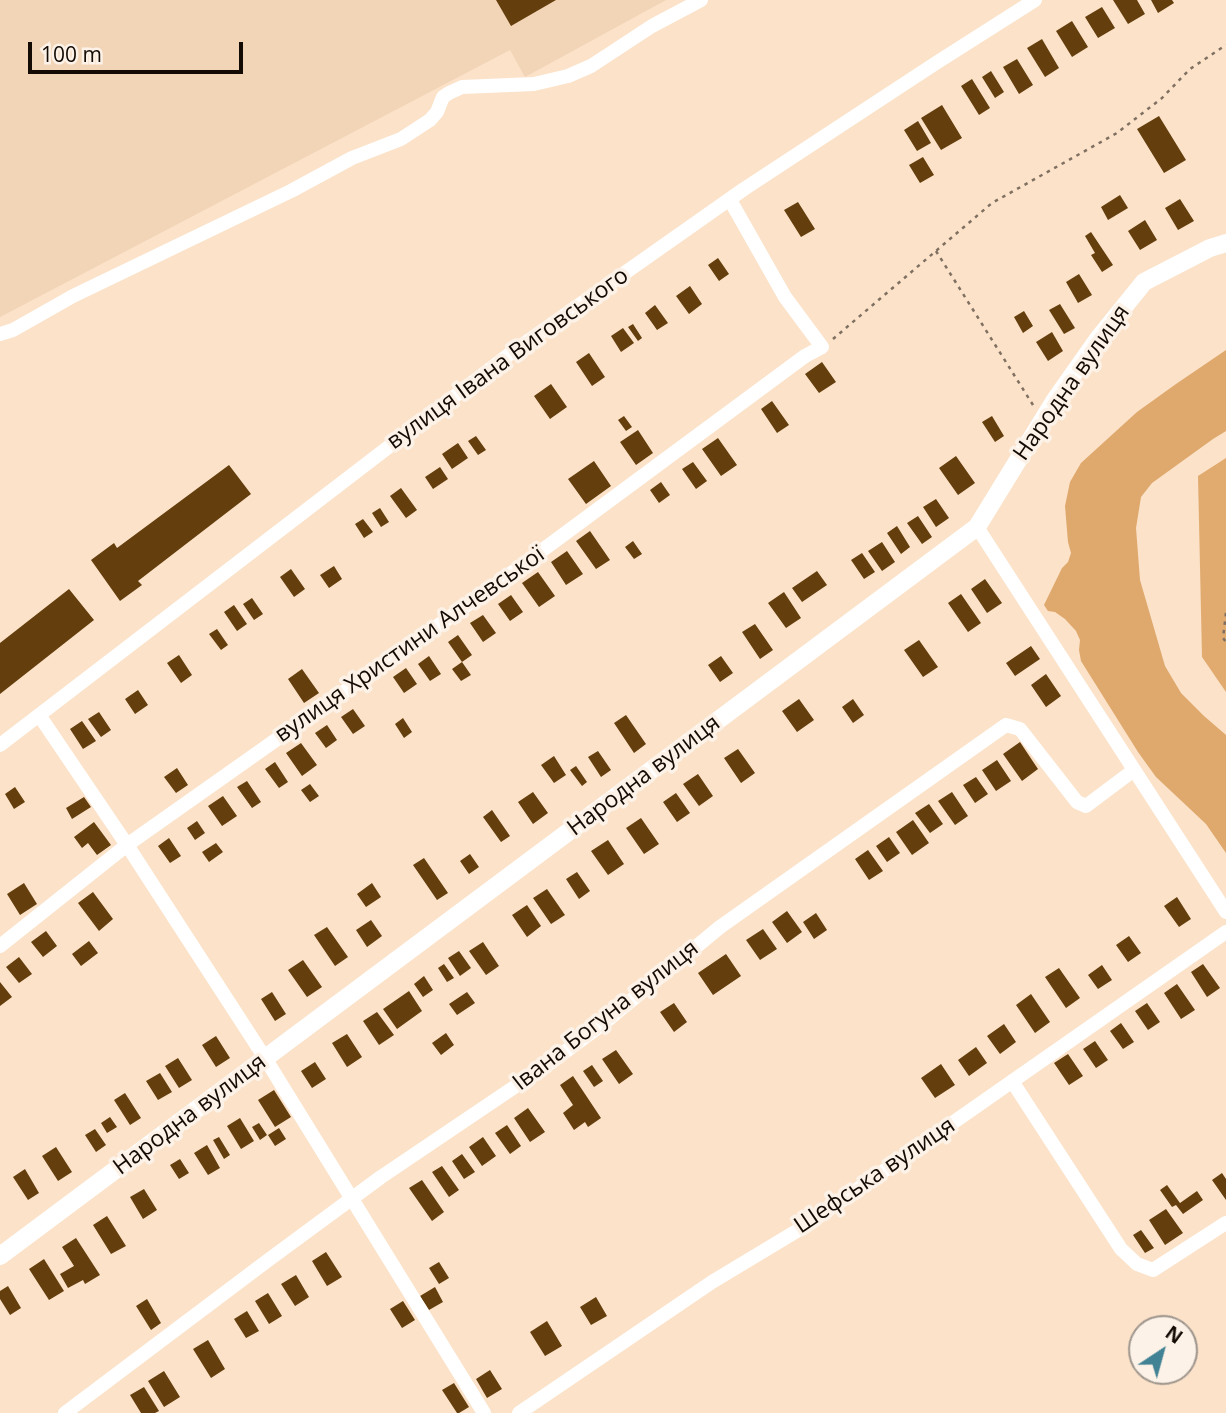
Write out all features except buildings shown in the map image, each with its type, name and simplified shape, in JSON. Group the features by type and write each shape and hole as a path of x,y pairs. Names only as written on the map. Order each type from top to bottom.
{"street":[{"path":"0,334 13,330 73,296 291,191 352,158 401,139 430,120 437,112 443,97 449,93 462,87 534,84 568,76 591,66 652,26 701,0"},
{"name":"вулиця Івана Виговського","path":"0,745 511,353 730,200 1035,0"},
{"path":"730,200 785,297 822,347"},
{"name":"Народна вулиця","path":"0,1256 977,527 1042,420 1098,339 1144,282 1210,248 1226,243"},
{"name":"вулиця Христини Алчевської","path":"0,946 127,845 494,586 805,356 822,347"},
{"path":"977,527 1226,912"},
{"path":"39,715 265,1058 484,1413"},
{"name":"Івана Богуна вулиця","path":"65,1413 352,1198 557,1058 604,1023 720,927 1006,725 1020,729 1077,802 1086,806 1134,770"},
{"name":"Шефська вулиця","path":"519,1413 712,1282 805,1226 1226,932"},
{"path":"1012,1081 1121,1249 1137,1264 1153,1270 1226,1223"}],"path":[{"path":"822,347 992,203 1117,133 1162,98 1191,69 1226,45"},
{"path":"936,251 1042,420"},
{"path":"1226,613 1223,638 1226,642"}],"shaded area":[{"path":"0,0 666,0 525,77 510,50 0,317"},
{"path":"1226,350 1226,431 1152,483 1141,497 1136,528 1140,580 1165,666 1181,693 1226,735 1226,853 1206,824 1156,777 1081,661 1080,640 1076,631 1065,619 1048,611 1044,605 1071,553 1065,506 1070,482 1081,463 1137,412"},
{"path":"1226,458 1226,692 1202,657 1198,476"}]}
